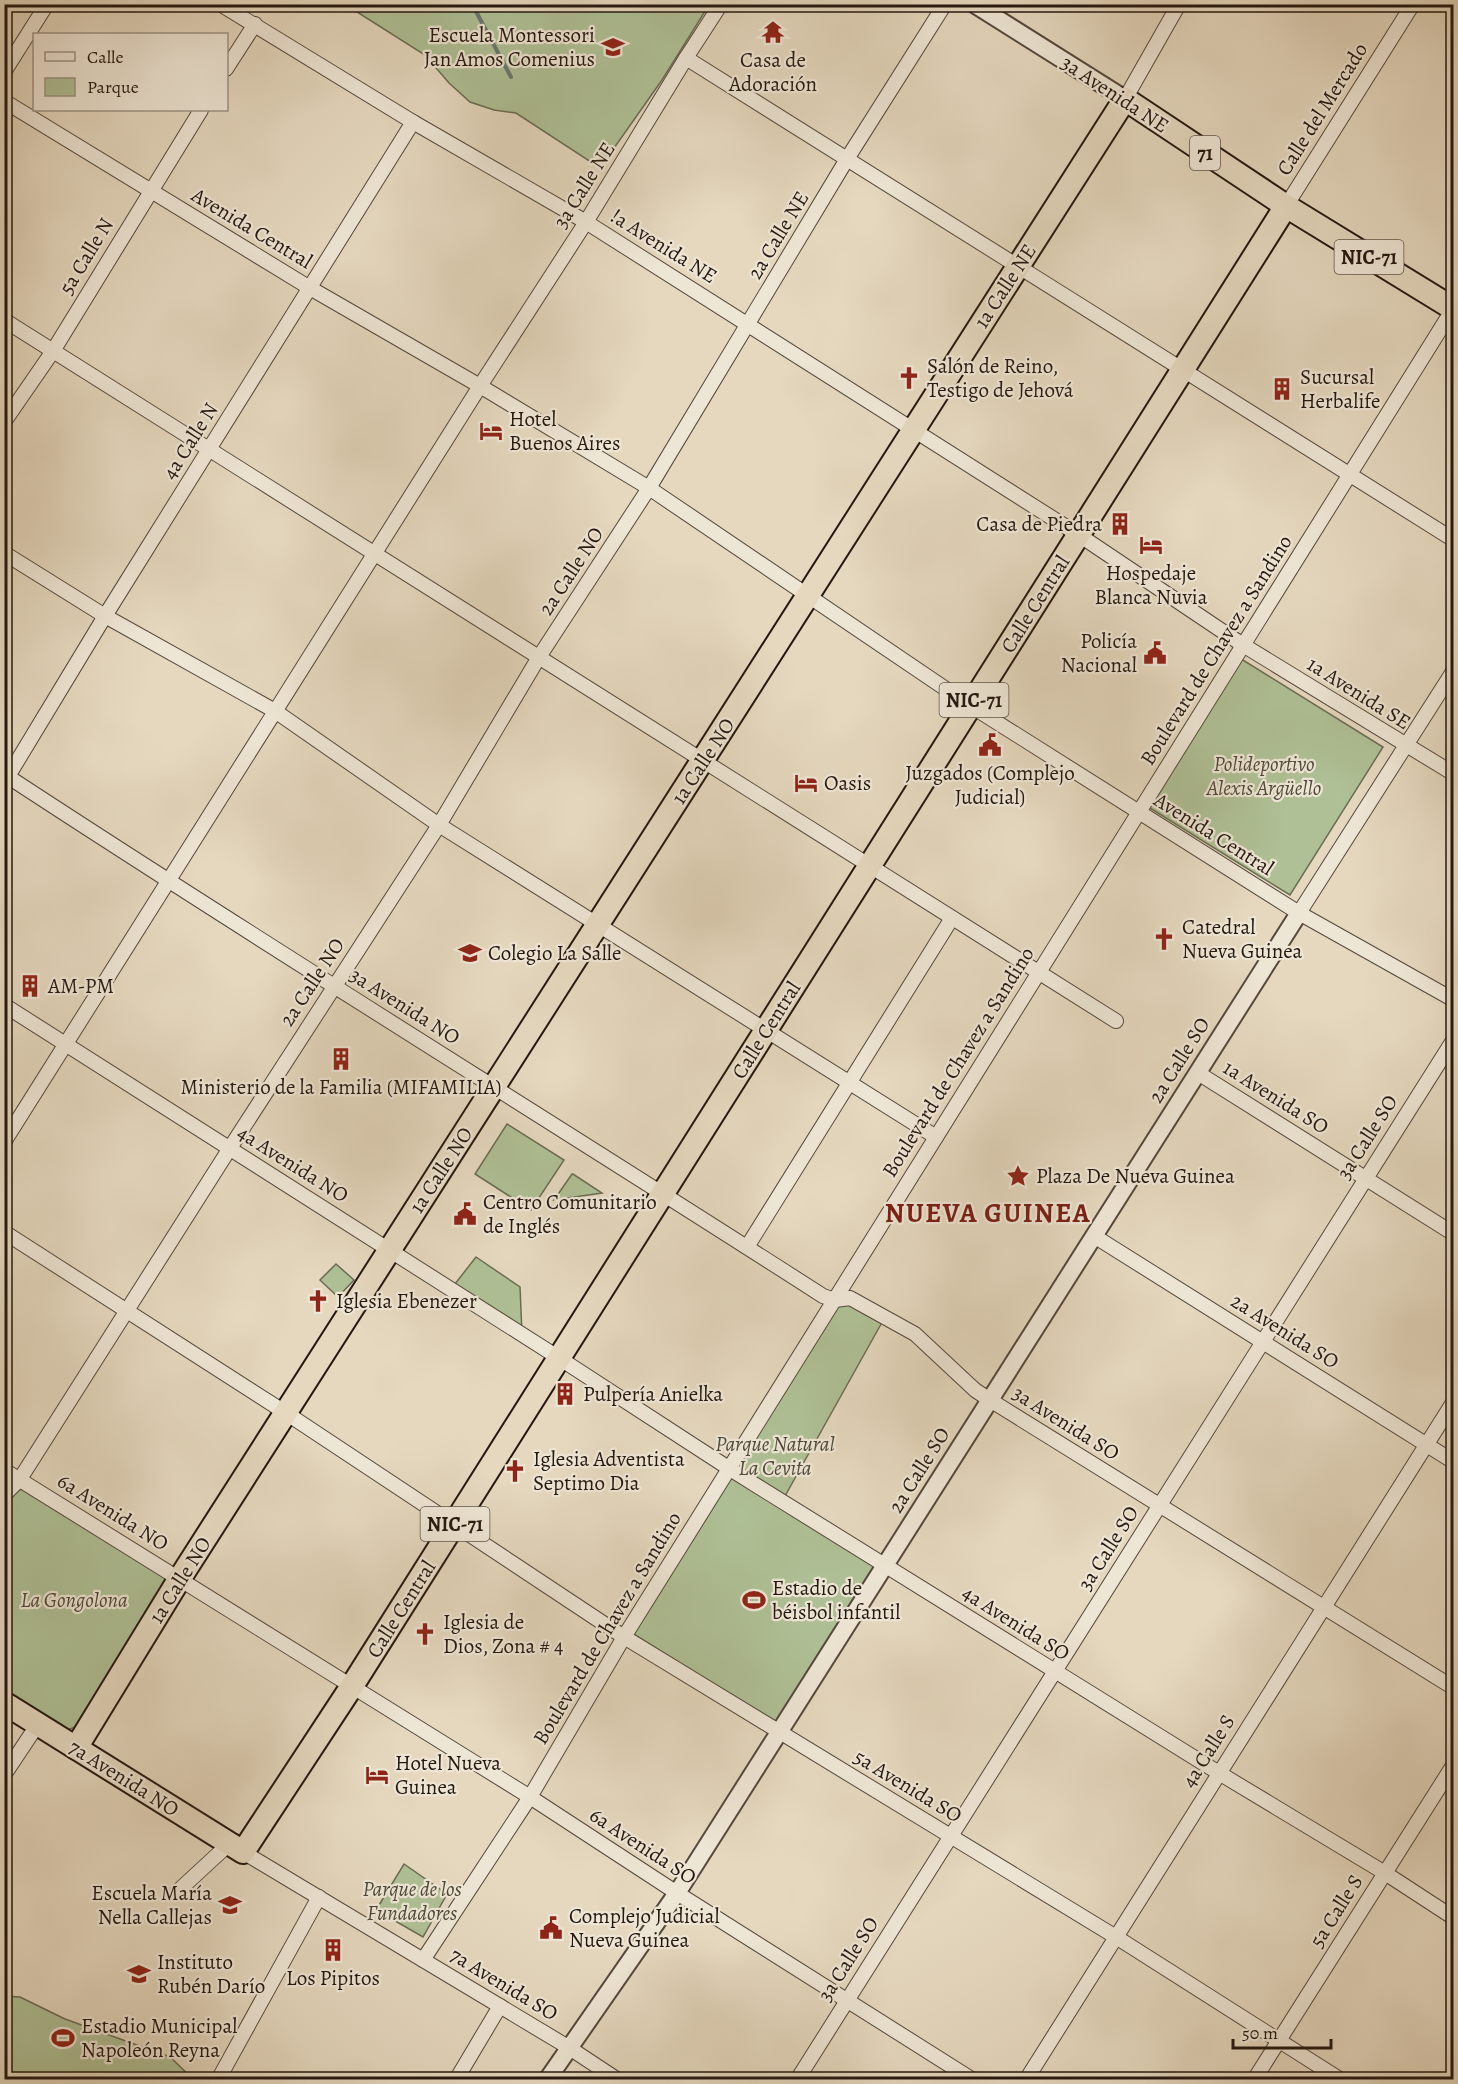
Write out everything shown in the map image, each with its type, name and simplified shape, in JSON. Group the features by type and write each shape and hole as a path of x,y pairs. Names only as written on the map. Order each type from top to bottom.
{"highway":[{"name":"3a Avenida NE","path":"1125,99 1286,206"},
{"name":"1a Calle NE","path":"809,594 1125,99"},
{"name":"NIC-71","path":"1286,206 1453,309"},
{"name":"Calle Central","path":"236,1848 352,1686 1286,206"},
{"name":"1a Calle NO","path":"76,1749 180,1578 809,594"},
{"name":"7a Avenida NO","path":"4,1703 236,1848"}],"street":[{"path":"4,72 47,4"},
{"name":"!a Avenida NE","path":"219,4 413,122 586,222 1079,535"},
{"name":"3a Calle NE","path":"4,1142 480,386 586,222 721,4"},
{"name":"2a Calle NE","path":"649,488 847,159 945,4"},
{"name":"3a Avenida NE","path":"974,4 1125,99"},
{"path":"1125,99 1179,4"},
{"name":"Calle del Mercado","path":"1286,206 1413,4"},
{"path":"228,66 255,24"},
{"path":"686,58 1454,540"},
{"name":"Avenida Central","path":"4,101 310,288 480,386 649,488 809,594 971,706 1299,913 1454,1000"},
{"name":"5a Calle N","path":"4,422 53,351 200,111"},
{"name":"4a Calle N","path":"6,778 413,122"},
{"name":"Boulevard de Chavez a Sandino","path":"423,1960 530,1797 624,1637 1453,309"},
{"path":"4,320 1116,1021"},
{"name":"2a Calle NO","path":"4,1495 20,1479 439,825 539,657 649,488"},
{"name":"1a Avenida SE","path":"1079,535 1243,645 1454,774"},
{"path":"4,553 105,616 276,711 439,825 936,1137"},
{"path":"1299,913 1454,670"},
{"name":"3a Avenida NO","path":"6,778 663,1193"},
{"name":"2a Calle SO","path":"547,2079 676,1893 1299,913"},
{"path":"747,1247 952,918"},
{"name":"4a Avenida NO","path":"4,1005 559,1358"},
{"name":"3a Calle SO","path":"797,2079 1454,1039"},
{"name":"1a Avenida SO","path":"1198,1073 1454,1234"},
{"name":"3a Avenida SO","path":"663,1193 823,1296 835,1300 850,1298 915,1334 975,1390 990,1400 1454,1688"},
{"name":"5a Avenida SO","path":"4,1232 286,1413 624,1637 1116,1937 1341,2079"},
{"name":"2a Avenida SO","path":"1094,1236 1454,1462"},
{"name":"4a Avenida SO","path":"559,1358 884,1566 1385,1873 1454,1918"},
{"name":"4a Calle S","path":"1026,2079 1454,1401"},
{"name":"6a Avenida NO","path":"4,1470 352,1686"},
{"name":"6a Avenida SO","path":"352,1686 973,2079"},
{"path":"4,1775 38,1724"},
{"name":"5a Calle S","path":"1254,2079 1454,1764"},
{"path":"177,1892 236,1848"},
{"name":"7a Avenida SO","path":"236,1848 618,2079"},
{"path":"218,2079 319,1897"},
{"path":"456,2079 500,2006"}],"green space":[{"path":"346,5 709,5 662,80 600,168 516,113 494,110 470,102 449,83 425,55"},
{"name":"Polideportivo Alexis Argüello","path":"1238,657 1383,747 1290,895 1145,805"},
{"path":"507,1124 564,1160 531,1210 475,1174"},
{"path":"573,1174 602,1193 554,1200"},
{"path":"476,1257 520,1287 522,1334 451,1289"},
{"path":"336,1264 354,1280 338,1297 320,1280"},
{"name":"Parque Natural La Cevita","path":"846,1302 885,1317 785,1496 736,1465 834,1308"},
{"name":"Estadio de béisbol infantil","path":"731,1476 877,1567 777,1724 632,1633"},
{"name":"La Gongolona","path":"24,1489 163,1573 168,1582 77,1726 66,1731 5,1691 5,1502 16,1490"},
{"name":"Parque de los Fundadores","path":"404,1864 447,1894 423,1937 376,1910"},
{"name":"Estadio Municipal Napoleón Reyna","path":"4,1996 20,1997 65,2019 170,2057 193,2079 5,2079"}],"waterway":[{"path":"472,4 511,77"}],"place":[{"name":"Casa de Adoración","path":"773,32"},
{"name":"Escuela Montessori Jan Amos Comenius","path":"613,47"},
{"name":"Salón de Reino, Testigo de Jehová","path":"909,378"},
{"name":"Sucursal Herbalife","path":"1282,389"},
{"name":"Hotel Buenos Aires","path":"491,431"},
{"name":"Casa de Piedra","path":"1120,524"},
{"name":"Hospedaje Blanca Nuvia","path":"1151,545"},
{"name":"Policía Nacional","path":"1155,653"},
{"name":"Juzgados (Complejo Judicial)","path":"990,745"},
{"name":"Oasis","path":"806,783"},
{"name":"Catedral Nueva Guinea","path":"1164,939"},
{"name":"Colegio La Salle","path":"470,953"},
{"name":"AM-PM","path":"30,986"},
{"name":"Ministerio de la Familia (MIFAMILIA)","path":"341,1059"},
{"name":"Plaza De Nueva Guinea","path":"1018,1176"},
{"name":"Centro Comunitario de Inglés","path":"465,1214"},
{"name":"Iglesia Ebenezer","path":"318,1301"},
{"name":"Pulpería Anielka","path":"565,1394"},
{"name":"Iglesia Adventista Septimo Dia","path":"515,1471"},
{"name":"Estadio de béisbol infantil","path":"754,1600"},
{"name":"Iglesia de Dios, Zona # 4","path":"425,1634"},
{"name":"Hotel Nueva Guinea","path":"377,1775"},
{"name":"Escuela María Nella Callejas","path":"230,1905"},
{"name":"Complejo Judicial Nueva Guinea","path":"551,1928"},
{"name":"Los Pipitos","path":"333,1950"},
{"name":"Instituto Rubén Darío","path":"139,1974"},
{"name":"Estadio Municipal Napoleón Reyna","path":"63,2038"}],"district":[{"name":"NUEVA GUINEA","path":"988,1213"}]}
